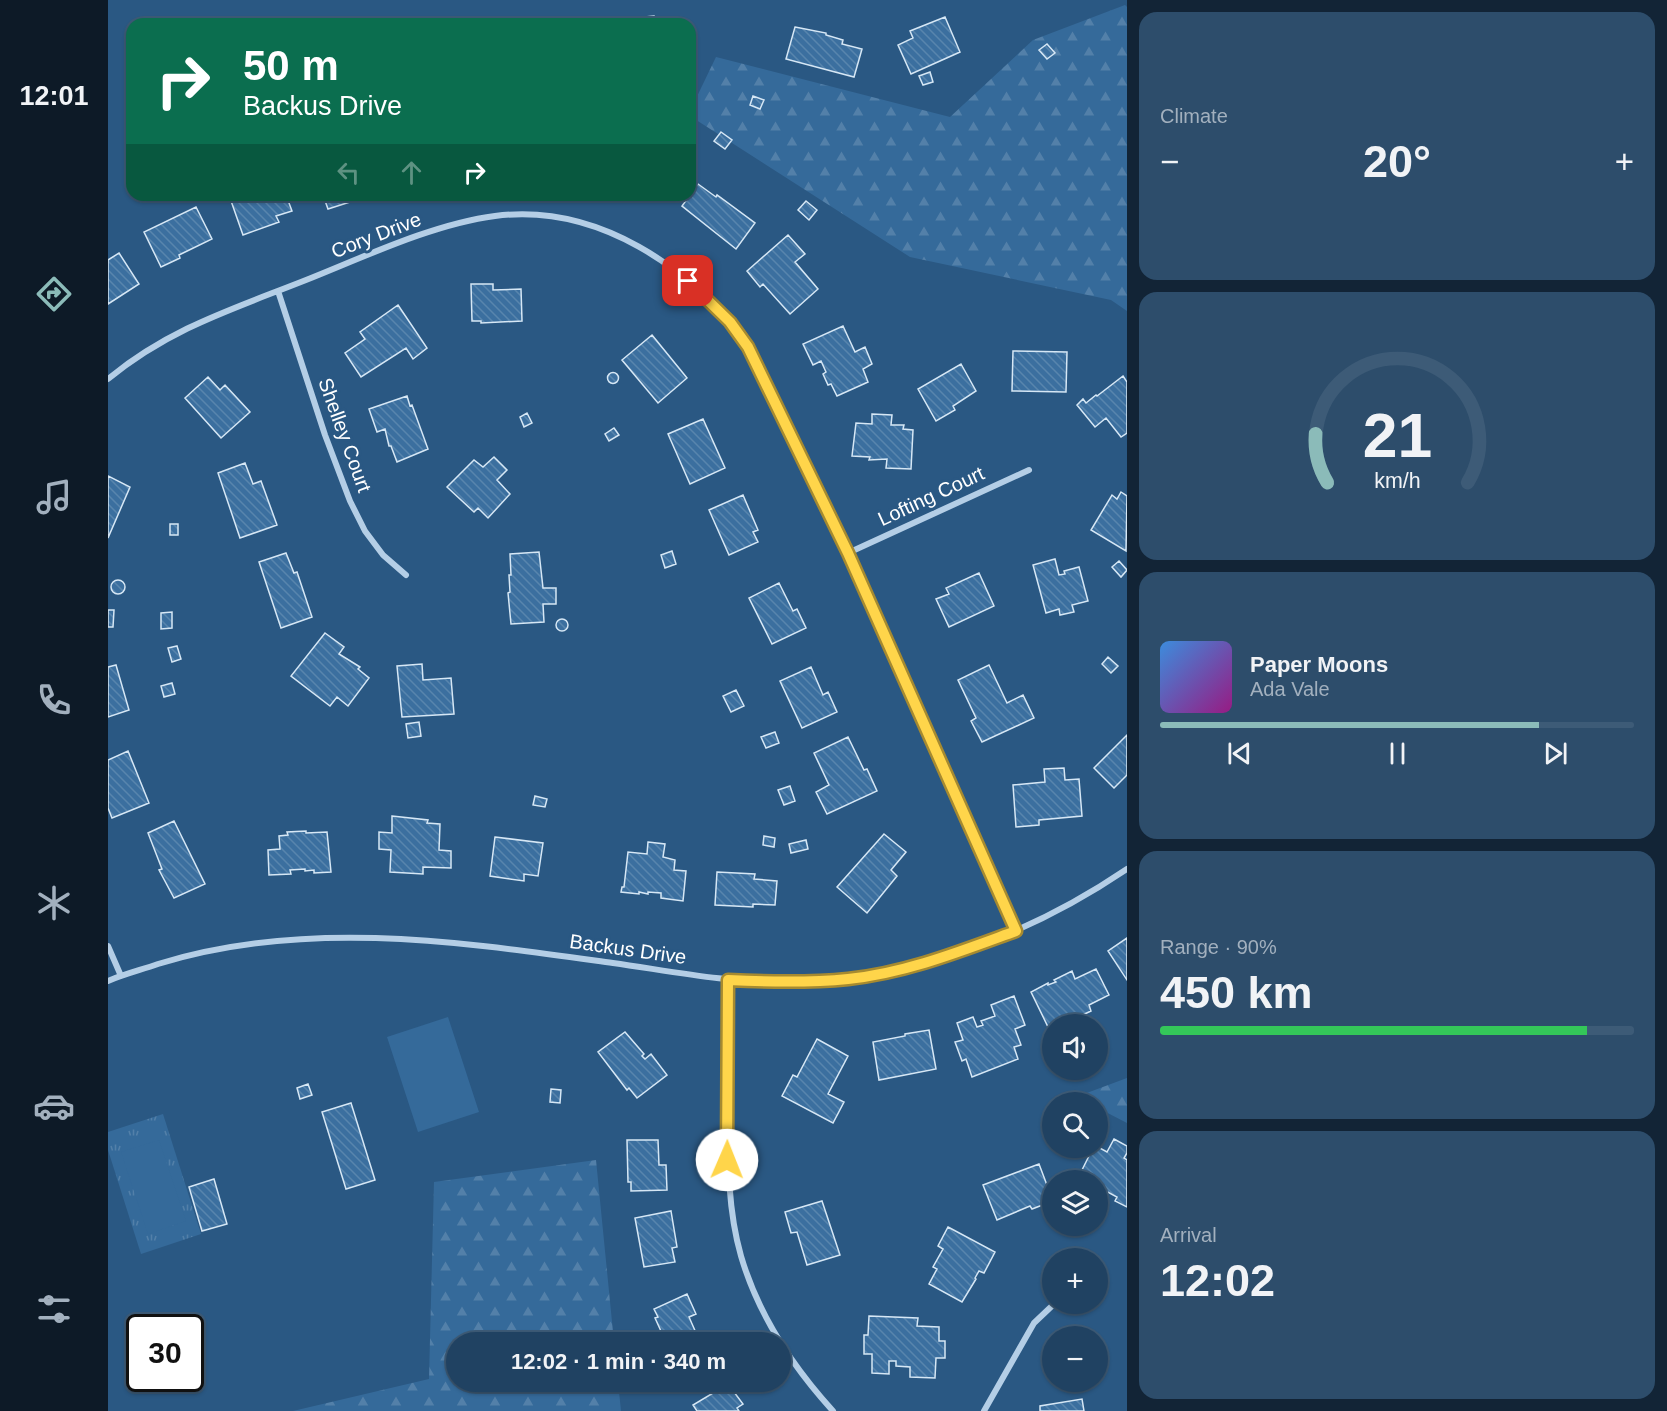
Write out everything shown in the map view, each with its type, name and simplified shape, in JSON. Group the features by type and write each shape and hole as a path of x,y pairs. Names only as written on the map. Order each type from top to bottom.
{"street":[{"name":"Cory Drive","path":"108,378 132,359 184,329 235,306 438,229 495,216 533,215 574,221 609,232 644,249 699,290 730,322 748,347 848,553 1016,931"},
{"name":"Shelley Court","path":"278,291 325,435 350,501 365,531 383,555 406,575"},
{"name":"Lofting Court","path":"848,553 1029,470"},
{"name":"Backus Drive","path":"108,981 197,952 253,943 318,938 393,938 487,946 728,980 786,982 849,978 914,966 1016,931 1095,891 1127,869"},
{"path":"108,946 121,976"},
{"path":"728,980 727,1160 730,1201 741,1256 758,1302 783,1346 811,1387 833,1411"},
{"path":"984,1411 1034,1323 1043,1314"}],"green space":[{"path":"1125,5 1127,7 1127,311 1111,300 910,257 696,120 696,99 716,57 950,117 1033,40"},
{"path":"448,1017 479,1112 418,1132 387,1037"},
{"path":"1127,1078 1127,1123 1108,1113 1108,1092 1089,1092"},
{"path":"163,1114 201,1234 141,1254 108,1150 108,1132"},
{"path":"159,1140 186,1221 148,1234 121,1152"},
{"path":"596,1160 613,1332 446,1332 446,1392 619,1392 621,1411 293,1411 429,1379 434,1182"}],"building":[{"path":"945,17 960,52 911,74 898,45 913,38 910,31"},
{"path":"795,27 826,33 826,35 843,40 842,44 862,49 854,77 786,59"},
{"path":"1047,44 1055,53 1047,59 1039,50"},
{"path":"930,72 933,82 923,85 919,76"},
{"path":"753,96 764,100 760,109 750,105"},
{"path":"721,132 732,140 725,149 714,141"},
{"path":"698,184 716,197 717,195 755,223 736,249 682,206 686,201 696,201"},
{"path":"231,201 288,201 292,211 276,216 279,222 243,235"},
{"path":"325,201 350,201 350,202 328,209"},
{"path":"806,201 817,210 809,220 798,210"},
{"path":"196,207 212,239 179,255 180,258 161,267 144,232"},
{"path":"788,235 805,254 795,262 818,289 790,314 763,284 760,287 747,271"},
{"path":"119,253 139,284 108,304 108,260"},
{"path":"471,284 493,284 493,290 521,289 522,321 481,323 481,321 472,321"},
{"path":"398,305 427,348 413,359 406,348 361,377 345,353 365,339 360,332"},
{"path":"843,326 855,352 865,347 872,364 863,369 868,382 837,396 831,384 828,385 821,361 813,365 803,344"},
{"path":"652,335 687,378 658,403 622,360"},
{"path":"1013,351 1067,352 1066,392 1012,391"},
{"path":"961,364 976,391 953,406 955,410 936,421 918,389"},
{"path":"613,372 619,378 613,384 607,378"},
{"path":"1123,376 1127,382 1127,433 1121,437 1106,418 1095,427 1077,405 1083,399 1086,403"},
{"path":"208,377 220,390 225,385 250,412 221,438 185,398"},
{"path":"407,396 428,449 397,462 389,446 385,429 377,432 369,409"},
{"path":"527,413 532,423 524,427 520,417"},
{"path":"872,414 892,415 891,425 904,425 903,429 913,430 911,469 886,468 887,459 869,460 870,457 852,456 856,423 872,424"},
{"path":"703,419 725,468 690,484 668,434"},
{"path":"614,428 619,435 609,441 605,434"},
{"path":"494,457 507,470 497,480 510,494 488,518 478,508 474,512 447,487 474,460 483,467"},
{"path":"245,463 253,484 261,481 277,525 240,538 218,473"},
{"path":"108,476 130,487 108,538"},
{"path":"1121,492 1127,496 1126,551 1091,530 1112,495 1117,499"},
{"path":"743,495 758,530 753,532 758,542 729,555 709,510"},
{"path":"170,524 178,524 178,535 170,535"},
{"path":"672,551 676,564 665,568 661,555"},
{"path":"539,552 543,588 556,588 556,604 543,604 544,622 511,624 508,593 510,592 509,575 511,575 510,554"},
{"path":"286,553 294,573 297,572 312,617 281,628 259,562"},
{"path":"1055,559 1059,575 1065,574 1064,571 1079,567 1088,601 1072,605 1074,612 1060,615 1059,609 1046,613 1033,565"},
{"path":"1119,561 1127,570 1121,577 1112,567"},
{"path":"979,573 994,606 949,627 936,599 949,594 946,588"},
{"path":"118,580 123,582 125,587 123,592 118,594 113,592 111,587 113,582"},
{"path":"779,583 793,611 797,609 806,628 772,644 749,598"},
{"path":"108,610 114,610 113,627 108,627"},
{"path":"172,612 172,628 161,629 161,613"},
{"path":"564,619 568,625 564,631 560,631 556,623"},
{"path":"325,633 344,647 339,654 360,667 358,669 369,678 348,706 337,697 330,706 291,676"},
{"path":"177,646 181,659 172,662 168,648"},
{"path":"1108,657 1118,666 1111,673 1102,664"},
{"path":"422,664 423,680 451,678 454,714 402,717 397,666"},
{"path":"116,665 129,710 108,717 108,667"},
{"path":"989,665 1007,703 1023,695 1034,718 982,742 971,721 976,718 958,680"},
{"path":"811,667 823,695 828,692 837,712 802,728 780,681"},
{"path":"172,683 175,694 164,697 161,686"},
{"path":"736,690 744,706 731,712 723,696"},
{"path":"419,722 421,736 408,738 406,724"},
{"path":"775,732 779,743 766,748 761,737"},
{"path":"1127,735 1127,775 1114,788 1094,768"},
{"path":"848,737 877,791 827,814 816,792 829,785 814,753"},
{"path":"128,751 149,803 112,818 108,808 108,760"},
{"path":"1064,768 1065,780 1079,779 1082,816 1039,820 1039,825 1016,827 1013,785 1045,782 1044,769"},
{"path":"790,786 795,801 784,805 778,790"},
{"path":"535,796 547,799 545,807 533,805"},
{"path":"392,816 428,820 427,823 440,824 439,850 451,851 451,868 423,867 423,874 390,872 391,850 379,849 379,832 392,833"},
{"path":"174,821 205,884 174,898 159,870 162,869 148,833"},
{"path":"306,831 306,833 327,832 331,872 314,873 314,870 305,871 305,869 290,870 291,874 269,875 268,850 280,849 279,836 288,835 287,832"},
{"path":"884,834 906,852 891,870 897,876 867,913 837,887"},
{"path":"764,836 775,838 774,847 763,845"},
{"path":"495,837 543,843 538,876 524,874 524,881 490,876"},
{"path":"806,840 808,849 791,853 789,844"},
{"path":"648,842 665,844 663,857 675,860 674,870 686,871 683,901 661,898 661,893 621,892 624,887 628,852 647,854"},
{"path":"717,872 755,874 754,879 777,881 775,905 753,904 753,907 715,905"},
{"path":"1127,938 1127,980 1108,951"},
{"path":"1096,969 1109,995 1089,1005 1091,1011 1085,1014 1042,1015 1031,992 1048,983 1048,985 1056,982 1054,980 1072,971 1075,979"},
{"path":"1014,996 1025,1025 1015,1029 1021,1045 1014,1047 1018,1059 972,1077 966,1059 962,1061 955,1042 963,1040 957,1023 973,1017 977,1027 983,1025 981,1021 995,1016 991,1005"},
{"path":"929,1030 936,1069 879,1080 873,1042"},
{"path":"625,1032 644,1054 642,1056 645,1059 651,1054 667,1075 637,1098 629,1088 627,1090 598,1052"},
{"path":"817,1039 848,1056 828,1094 844,1102 833,1123 782,1096 793,1075 797,1077"},
{"path":"308,1084 312,1095 300,1099 297,1088"},
{"path":"551,1089 561,1090 560,1103 550,1102"},
{"path":"351,1103 375,1180 346,1189 322,1112"},
{"path":"1114,1139 1127,1146 1124,1158 1127,1160 1127,1207 1115,1201 1117,1197 1108,1192 1108,1170 1082,1170 1088,1158 1108,1158 1108,1150"},
{"path":"627,1140 658,1140 659,1165 666,1165 667,1190 631,1191 631,1182 628,1182"},
{"path":"1039,1164 1042,1172 1042,1205 1032,1209 1030,1206 997,1220 983,1185"},
{"path":"214,1179 227,1224 202,1231 189,1187"},
{"path":"822,1201 840,1255 807,1265 797,1232 791,1233 785,1212"},
{"path":"671,1211 677,1247 672,1248 675,1262 644,1267 635,1218"},
{"path":"948,1227 995,1252 984,1273 979,1271 962,1302 929,1284 937,1269 933,1267 943,1249 938,1246"},
{"path":"687,1294 696,1314 689,1317 696,1332 661,1332 655,1318 658,1317 654,1309"},
{"path":"869,1316 918,1318 917,1326 939,1327 939,1341 945,1341 945,1358 936,1358 935,1378 910,1377 910,1367 896,1366 896,1361 889,1361 889,1374 872,1373 872,1354 864,1354 864,1335 868,1335"},
{"path":"715,1392 734,1392 743,1404 737,1408 739,1411 697,1411 693,1405"},
{"path":"1082,1399 1084,1411 1040,1411 1040,1406"}],"route":[{"path":"688,281 730,322 748,347 848,553 1016,931 914,966 849,978 786,982 728,980 727,1160"}]}
